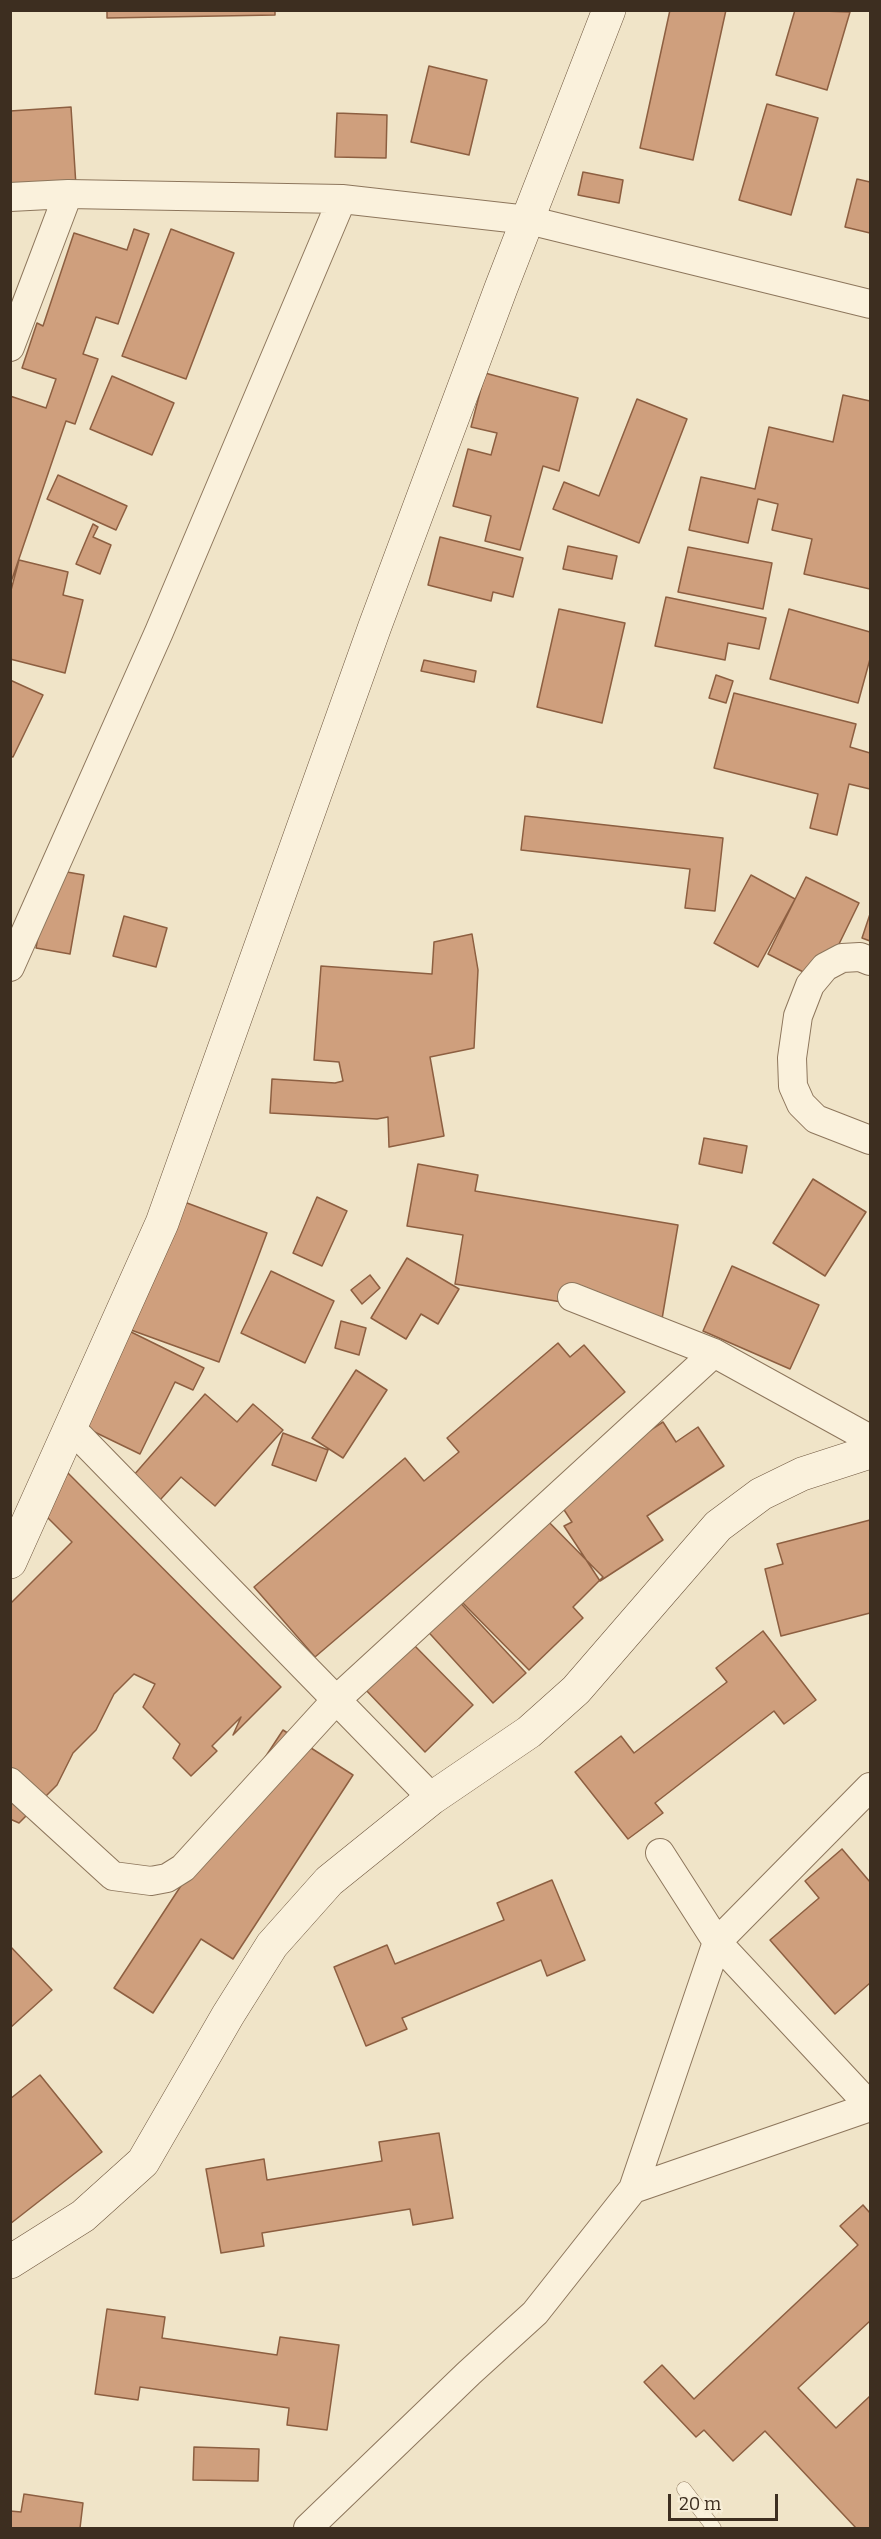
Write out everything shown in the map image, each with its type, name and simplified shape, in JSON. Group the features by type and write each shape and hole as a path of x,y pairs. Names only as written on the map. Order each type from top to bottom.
{"main road":[{"path":"10,1562 162,1223 375,626 501,288 609,10"},
{"path":"10,2262 83,2216 143,2162 228,2015 273,1945 329,1881 432,1798 529,1732 576,1690 718,1527 761,1494 791,1479 870,1452"}],"street":[{"path":"10,197 68,194 342,198 528,220 870,304"},
{"path":"10,346 68,194"},
{"path":"10,967 159,632 342,198"},
{"path":"870,961 860,957 842,958 825,967 810,986 798,1016 792,1058 793,1086 801,1104 816,1119 870,1140"},
{"path":"572,1297 714,1353 870,1439"},
{"path":"10,1782 113,1876 151,1881 166,1878 183,1868 337,1699 714,1353"},
{"path":"72,1428 432,1798"},
{"path":"308,2529 469,2373 535,2313 633,2189 717,1942 870,1787"},
{"path":"633,2189 870,2107 717,1942 660,1853"}],"lane":[{"path":"684,2489 714,2529"}],"building":[{"path":"107,10 275,10 275,15 107,18"},
{"path":"670,10 726,10 693,160 640,148"},
{"path":"795,10 850,12 827,90 776,75"},
{"path":"429,66 487,80 469,155 411,142"},
{"path":"767,104 818,118 791,215 739,200"},
{"path":"71,107 77,202 10,207 10,111"},
{"path":"337,113 387,115 386,158 335,157"},
{"path":"583,172 623,180 619,203 578,195"},
{"path":"857,179 870,182 870,233 845,227"},
{"path":"134,229 149,234 118,324 96,317 83,354 98,359 75,424 66,421 10,585 10,396 46,408 56,379 22,368 37,323 43,326 74,233 127,250"},
{"path":"171,229 234,253 186,379 122,356"},
{"path":"485,373 578,398 559,471 543,466 520,550 485,541 491,516 453,506 468,449 491,455 497,433 471,427"},
{"path":"112,376 174,403 152,455 90,429"},
{"path":"843,395 870,401 870,589 804,574 812,539 772,530 778,504 758,499 748,543 689,530 701,477 755,489 769,427 833,442"},
{"path":"637,399 687,419 639,543 553,509 564,482 599,496"},
{"path":"58,475 127,506 116,530 47,499"},
{"path":"93,524 98,527 93,537 111,545 100,574 76,564"},
{"path":"440,537 523,558 513,597 493,592 491,601 428,585"},
{"path":"568,546 617,556 612,579 563,569"},
{"path":"688,547 772,563 763,609 678,592"},
{"path":"19,560 68,572 63,595 83,600 65,673 10,659 10,594"},
{"path":"666,597 766,618 759,649 728,643 725,660 655,646"},
{"path":"559,609 625,623 602,723 537,707"},
{"path":"789,609 870,632 870,659 858,703 770,679"},
{"path":"424,660 476,671 474,682 421,671"},
{"path":"716,675 733,681 726,703 709,698"},
{"path":"10,680 43,695 13,757 10,756"},
{"path":"734,693 856,724 850,747 870,753 870,789 849,784 837,835 810,828 818,794 714,768"},
{"path":"525,816 723,838 715,911 685,908 690,869 521,850"},
{"path":"50,869 84,875 70,954 36,948"},
{"path":"751,875 795,899 758,967 714,943"},
{"path":"806,877 859,903 821,981 768,954"},
{"path":"870,914 870,941 862,938"},
{"path":"124,916 167,928 156,967 113,956"},
{"path":"472,934 478,970 474,1048 430,1057 444,1136 389,1147 388,1117 377,1119 270,1113 272,1079 335,1083 343,1081 339,1062 314,1060 321,966 432,974 434,942"},
{"path":"704,1138 747,1146 742,1173 699,1164"},
{"path":"418,1164 478,1175 475,1191 678,1225 662,1319 455,1284 463,1235 407,1226"},
{"path":"813,1179 866,1212 825,1276 773,1243"},
{"path":"317,1197 347,1211 322,1266 293,1253"},
{"path":"179,1200 267,1233 219,1362 131,1330"},
{"path":"407,1258 459,1289 438,1324 421,1314 406,1339 371,1318"},
{"path":"732,1266 819,1305 790,1369 703,1331"},
{"path":"271,1271 334,1301 305,1363 241,1333"},
{"path":"370,1275 380,1288 362,1304 351,1290"},
{"path":"341,1321 366,1328 359,1355 335,1348"},
{"path":"125,1329 204,1368 193,1390 175,1382 140,1454 78,1424"},
{"path":"558,1343 570,1357 584,1345 625,1392 315,1657 254,1587 405,1458 424,1481 459,1452 447,1438"},
{"path":"356,1370 387,1390 343,1458 312,1438"},
{"path":"205,1394 237,1422 253,1404 283,1430 215,1506 181,1477 160,1500 133,1476"},
{"path":"663,1422 676,1442 698,1427 724,1466 647,1516 663,1540 600,1581 564,1526 572,1522 553,1493"},
{"path":"283,1433 328,1450 316,1481 272,1465"},
{"path":"56,1461 281,1687 233,1735 241,1717 212,1746 217,1751 191,1776 173,1758 180,1744 143,1707 155,1684 134,1674 114,1694 96,1730 73,1753 57,1785 19,1823 10,1819 10,1604 72,1542 35,1505"},
{"path":"537,1510 603,1577 573,1607 583,1618 529,1670 456,1596"},
{"path":"870,1520 870,1613 781,1636 765,1569 783,1564 777,1544"},
{"path":"454,1596 526,1673 493,1703 422,1625"},
{"path":"763,1631 816,1700 784,1724 774,1711 655,1803 663,1813 628,1839 575,1772 621,1736 634,1753 727,1682 716,1668"},
{"path":"411,1642 473,1705 425,1752 364,1688"},
{"path":"283,1730 353,1775 233,1959 201,1939 153,2013 114,1988"},
{"path":"842,1849 870,1882 870,1983 835,2014 770,1940 819,1898 805,1881"},
{"path":"552,1880 585,1960 547,1976 541,1960 402,2018 407,2029 366,2046 334,1967 387,1945 395,1964 504,1920 497,1903"},
{"path":"10,1946 52,1990 10,2028"},
{"path":"40,2075 102,2152 10,2224 10,2099"},
{"path":"439,2133 453,2218 413,2225 410,2209 262,2233 264,2246 221,2253 206,2169 264,2159 267,2180 382,2161 379,2142"},
{"path":"863,2205 870,2213 870,2321 798,2388 836,2428 870,2396 870,2528 856,2528 765,2431 733,2461 704,2430 696,2437 644,2382 662,2365 694,2399 858,2245 840,2226"},
{"path":"107,2309 165,2317 162,2338 277,2355 280,2337 339,2345 327,2430 287,2425 289,2408 140,2387 138,2400 95,2394"},
{"path":"194,2447 259,2449 258,2481 193,2480"},
{"path":"24,2494 83,2503 80,2528 10,2528 10,2511 21,2512"}]}
